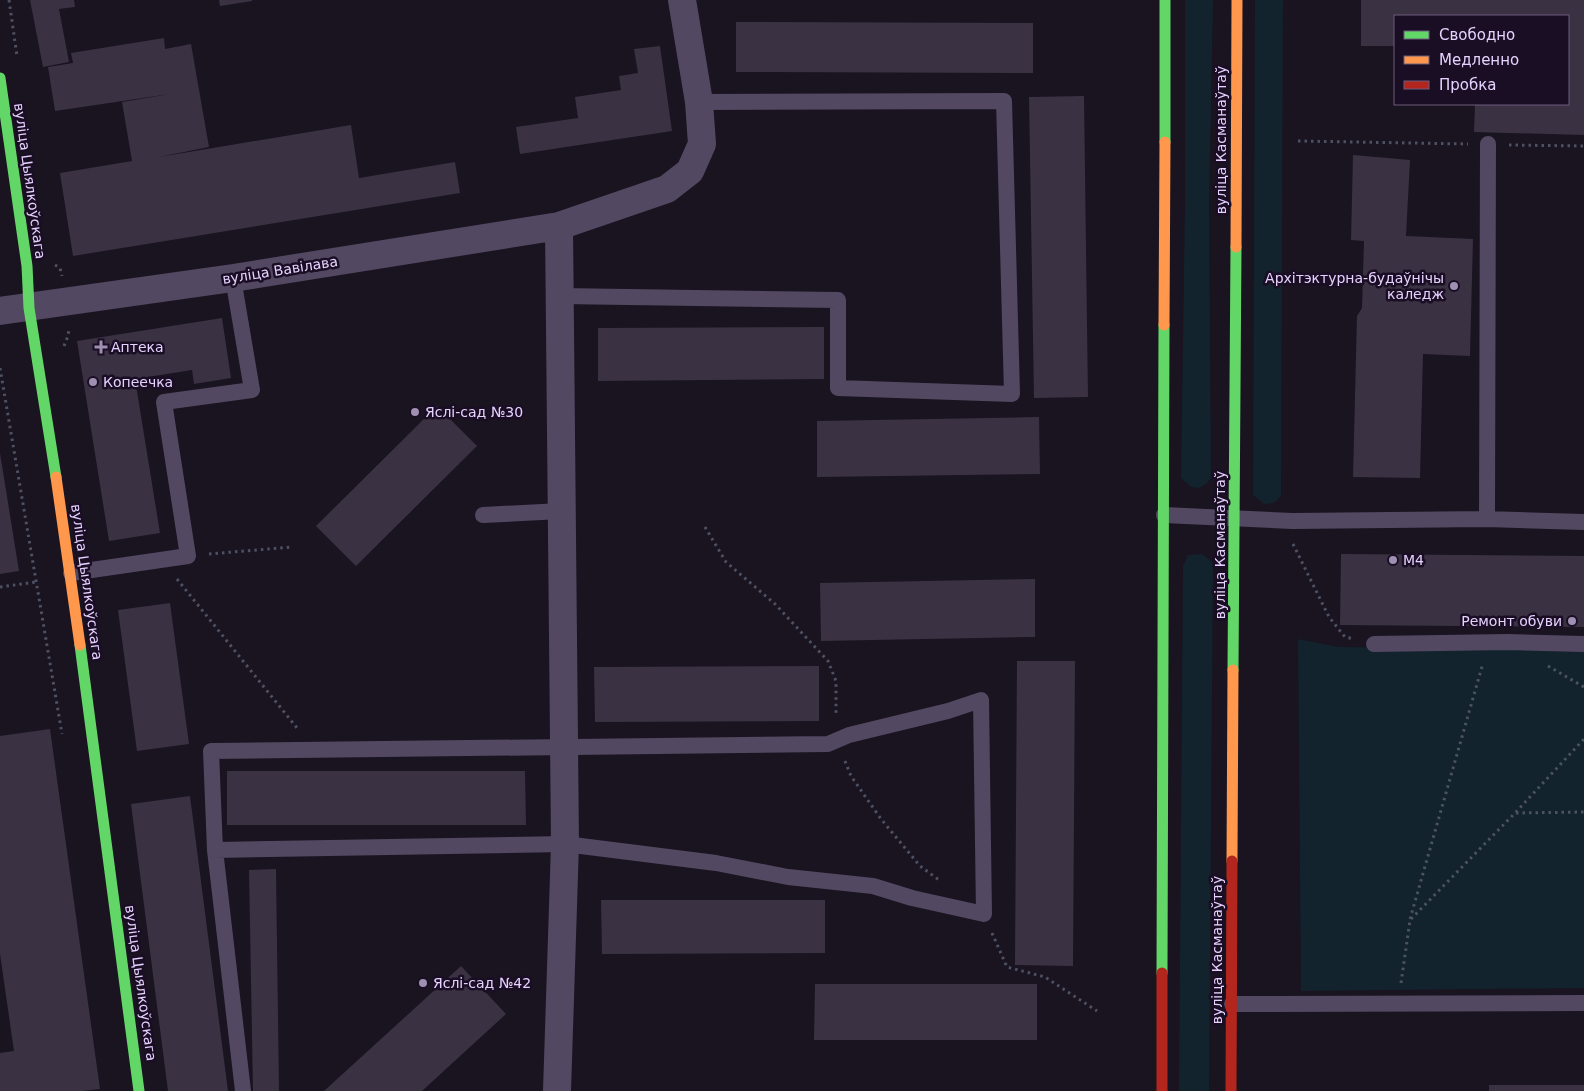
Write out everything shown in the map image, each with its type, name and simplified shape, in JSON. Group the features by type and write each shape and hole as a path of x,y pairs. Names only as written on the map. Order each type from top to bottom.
{"main road":[{"path":"1162,1091 1165,0"},
{"name":"вуліца Касманаўтаў","path":"1231,1091 1237,0"},
{"name":"вуліца Цыялкоўскага","path":"0,78 27,266 29,308 71,573 139,1091"}],"street":[{"name":"вуліца Вавілава","path":"0,311 233,278 559,226 667,189 690,171 702,144 699,102 682,0"},
{"path":"557,1091 565,844 559,226"}],"lane":[{"path":"560,296 838,300 838,388 1012,394 1004,101 699,102"},
{"path":"1487,519 1488,144"},
{"path":"71,573 188,556 164,402 252,390 233,278"},
{"path":"483,515 561,511"},
{"path":"1164,515 1292,521 1487,519 1584,522"},
{"path":"1374,644 1584,644"},
{"path":"215,850 565,844 716,863 788,877 873,886 912,898 984,914 981,700 948,711 849,735 828,744 211,751 215,850 243,1091"},
{"path":"1232,1004 1584,1003"}],"path":[{"path":"1298,141 1584,146"},
{"path":"54,264 60,268 65,284"},
{"path":"0,368 63,742"},
{"path":"1291,541 1329,617 1345,637 1374,644"},
{"path":"188,556 292,547"},
{"path":"161,560 315,750"},
{"path":"0,587 36,582"},
{"path":"1398,1004 1410,920 1489,643"},
{"path":"1410,920 1515,813 1584,739"},
{"path":"1515,813 1584,812"},
{"path":"984,914 1007,967 1045,977 1097,1012"}],"shaded area":[{"path":"1185,0 1213,0 1209,204 1211,478 1199,488 1191,487 1181,478 1185,203"},
{"path":"1255,0 1283,0 1281,496 1274,503 1264,504 1253,495"},
{"path":"1201,554 1213,563 1209,1091 1179,1091 1183,566 1188,555"},
{"path":"1298,639 1339,647 1584,650 1584,988 1301,991"}],"building":[{"path":"30,0 74,0 75,7 59,9 69,62 43,67"},
{"path":"219,0 252,0 252,1 220,6"},
{"path":"1361,0 1584,0 1584,135 1474,132 1475,105 1569,105 1569,15 1394,15 1394,46 1361,46"},
{"path":"736,22 1033,23 1033,73 736,72"},
{"path":"164,38 165,49 191,44 209,147 159,157 351,125 359,178 455,162 460,193 73,256 60,173 132,161 122,102 170,94 55,111 48,67 73,63 71,53"},
{"path":"660,46 672,131 520,154 516,127 578,118 575,97 621,90 619,76 638,73 634,49"},
{"path":"1084,96 1088,397 1034,398 1029,97"},
{"path":"1353,155 1410,160 1406,236 1473,239 1470,356 1423,354 1420,478 1353,477 1357,316 1362,308 1364,241 1351,240"},
{"path":"222,318 231,378 194,384 192,370 135,379 160,533 109,541 77,341"},
{"path":"824,327 824,379 598,381 598,328"},
{"path":"437,406 477,446 356,566 316,526"},
{"path":"1039,417 1040,474 817,477 817,421"},
{"path":"0,453 19,571 0,574"},
{"path":"1341,554 1584,556 1584,627 1340,625"},
{"path":"1035,579 1035,637 821,641 820,583"},
{"path":"170,603 189,744 137,751 118,610"},
{"path":"1017,661 1075,661 1073,966 1015,965"},
{"path":"819,666 819,721 595,722 594,667"},
{"path":"50,729 100,1089 82,1091 0,1091 0,1053 14,1051 0,954 0,736"},
{"path":"227,771 525,771 526,825 227,825"},
{"path":"190,796 228,1091 168,1091 131,804"},
{"path":"276,869 279,1091 253,1091 249,870"},
{"path":"601,900 825,900 825,953 602,954"},
{"path":"461,966 506,1014 422,1091 324,1091"},
{"path":"815,984 1037,984 1037,1040 814,1040"},
{"path":"1489,1085 1584,1085 1584,1091 1489,1091"}],"traffic: fast":[{"path":"1165,0 1165,142"},
{"path":"0,78 27,266 29,308 56,477"},
{"path":"1233,670 1236,247"},
{"path":"1162,973 1164,325"},
{"path":"80,645 139,1091"}],"traffic: slow":[{"path":"1236,247 1237,0"},
{"path":"1164,325 1165,142"},
{"path":"56,477 80,645"},
{"path":"1232,861 1233,670"}],"traffic: jam":[{"path":"1231,1091 1232,861"},
{"path":"1162,973 1162,1091"}],"place":[{"name":"Архітэктурна-будаўнічы каледж","path":"1454,286"},
{"name":"Аптека","path":"101,347"},
{"name":"Копеечка","path":"93,382"},
{"name":"Яслі-сад №30","path":"415,412"},
{"name":"M4","path":"1393,560"},
{"name":"Ремонт обуви","path":"1572,621"},
{"name":"Яслі-сад №42","path":"423,983"}]}
